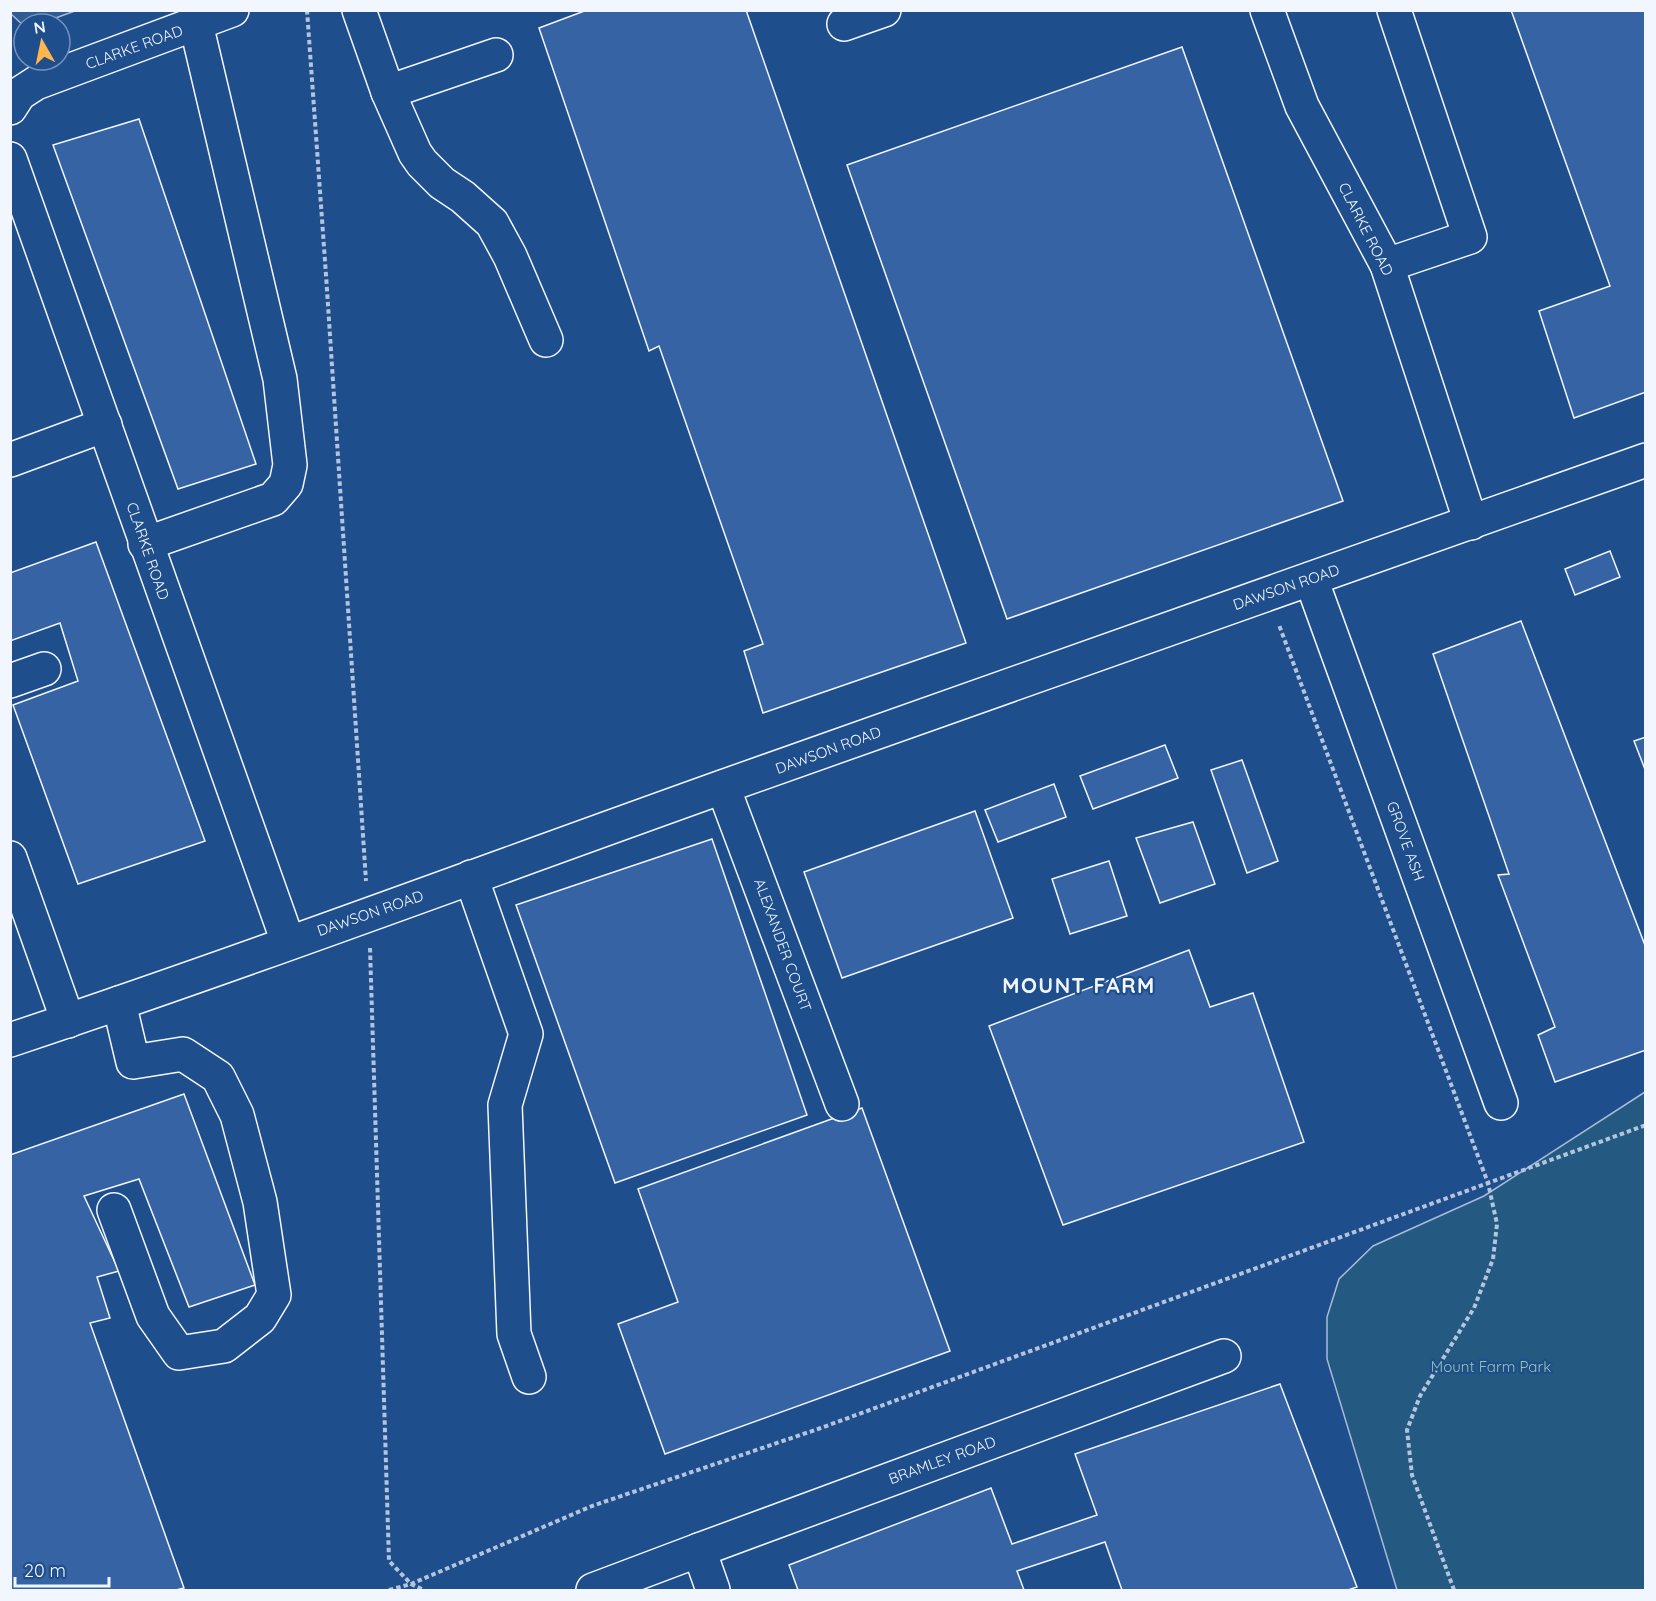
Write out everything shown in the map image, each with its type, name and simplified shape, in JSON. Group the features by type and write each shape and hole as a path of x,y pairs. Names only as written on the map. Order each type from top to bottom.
{"street":[{"name":"CLARKE ROAD","path":"10,108 19,94 36,83 232,10"},
{"path":"359,10 388,92 415,153 442,183 463,197 492,224 524,287 546,340"},
{"path":"844,24 884,10"},
{"name":"CLARKE ROAD","path":"1267,10 1302,106 1387,265 1471,523"},
{"path":"1387,265 1470,237 1394,10"},
{"path":"145,544 273,499 286,484 290,465 280,379 196,24"},
{"path":"388,92 496,55"},
{"name":"CLARKE ROAD","path":"10,159 288,942"},
{"path":"10,460 105,425"},
{"name":"DAWSON ROAD","path":"10,1040 368,915 1646,460"},
{"name":"GROVE ASH","path":"1311,579 1501,1103"},
{"path":"10,681 44,669"},
{"name":"ALEXANDER COURT","path":"723,787 842,1104"},
{"path":"10,858 69,1021"},
{"path":"471,878 526,1034 505,1105 514,1334 529,1377"},
{"path":"114,1210 153,1316 179,1353 224,1346 260,1318 274,1295 260,1202 237,1115 218,1077 183,1054 133,1062 119,1003"},
{"name":"BRAMLEY ROAD","path":"593,1590 1224,1356"},
{"path":"699,1550 713,1590"}],"path":[{"path":"307,10 368,915 389,1561 411,1584 424,1590"},
{"path":"1268,593 1488,1183 1497,1224 1492,1259 1474,1308 1420,1396 1407,1430 1412,1475 1454,1590"},
{"path":"389,1590 411,1584 592,1506 829,1425 1646,1125"}],"green space":[{"name":"Mount Farm Park","path":"1645,1092 1645,1590 1397,1590 1327,1359 1327,1317 1339,1279 1373,1246 1484,1196"}],"shaded area":[{"path":"11,10 75,10 72,12 12,12 11,14"}],"building":[{"path":"587,10 746,10 966,643 763,713 744,651 763,644 659,346 649,351 539,28"},
{"path":"1511,10 1646,10 1646,392 1574,418 1539,311 1610,286"},
{"path":"1182,47 1343,501 1007,619 847,165"},
{"path":"139,119 256,464 178,489 53,145"},
{"path":"96,542 205,841 78,884 13,705 78,681 60,623 10,641 10,573"},
{"path":"1610,551 1620,577 1575,595 1565,569"},
{"path":"1521,621 1646,948 1646,1050 1555,1082 1538,1035 1555,1027 1498,875 1509,874 1433,654"},
{"path":"1646,737 1646,772 1634,741"},
{"path":"1165,745 1178,778 1093,809 1080,776"},
{"path":"1242,760 1278,861 1247,873 1211,770"},
{"path":"1054,784 1066,817 998,842 985,810"},
{"path":"975,811 1013,918 842,978 804,872"},
{"path":"1193,822 1215,884 1160,903 1136,838"},
{"path":"712,839 807,1115 615,1183 516,905"},
{"path":"1109,861 1127,916 1070,934 1052,879"},
{"path":"1189,950 1210,1007 1253,993 1304,1142 1063,1225 989,1026"},
{"path":"184,1094 255,1285 189,1307 139,1179 84,1196 119,1271 97,1277 110,1318 90,1323 184,1588 176,1590 10,1590 10,1155"},
{"path":"862,1108 950,1351 665,1454 618,1324 678,1302 638,1189"},
{"path":"1280,1384 1357,1587 1348,1590 1122,1590 1105,1542 1017,1571 1024,1590 798,1590 789,1565 991,1488 1012,1544 1097,1515 1075,1454"}],"district":[{"name":"MOUNT FARM","path":"1079,985"}]}
